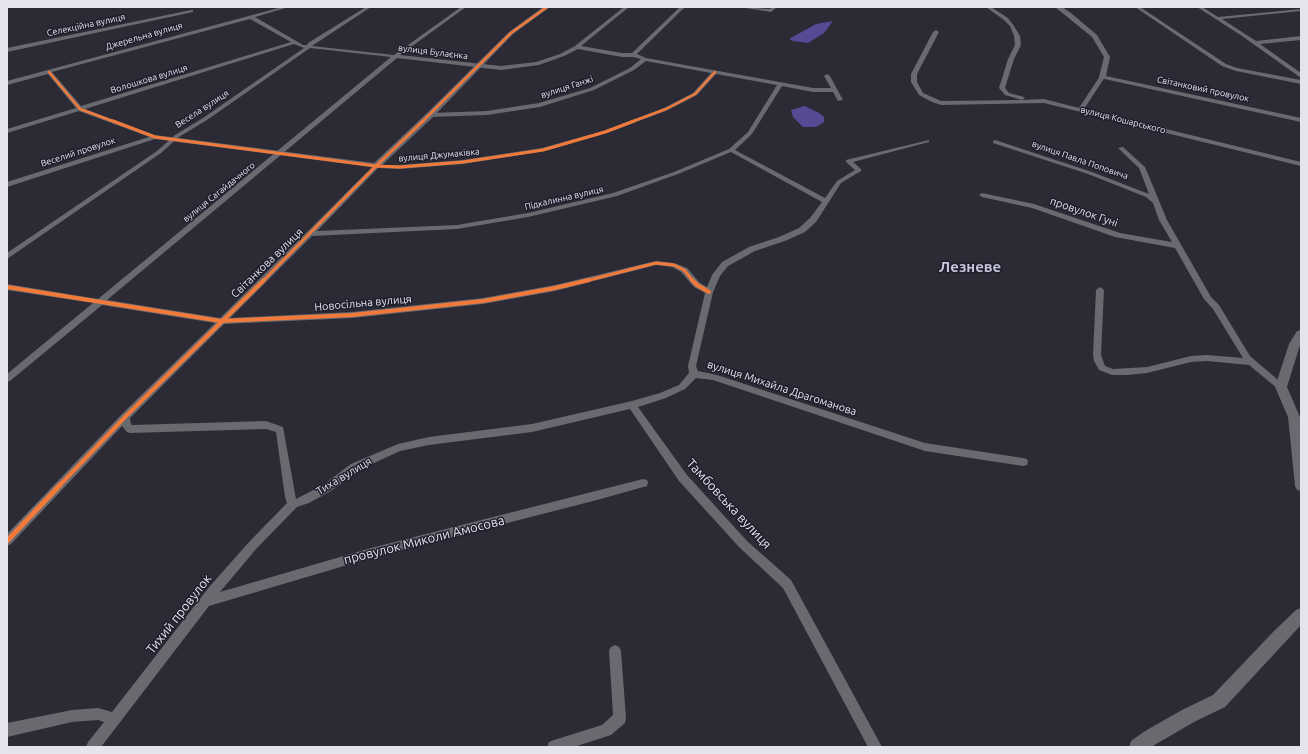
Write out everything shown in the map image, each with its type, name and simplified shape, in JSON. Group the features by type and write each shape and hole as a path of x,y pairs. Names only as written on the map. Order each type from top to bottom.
{"street":[{"name":"Джерельна вулиця","path":"7,84 190,32 287,7"},
{"name":"Весела вулиця","path":"7,256 159,152 175,139 309,47 310,44 368,7"},
{"name":"вулиця Сагайдачного","path":"7,379 396,56 440,22 464,7"},
{"name":"Світанкова вулиця","path":"7,541 125,418 310,234 376,166 430,115 511,33 547,7"},
{"name":"вулиця Булаєнка","path":"251,17 302,46 501,68 537,64 562,55 578,47 627,7"},
{"path":"633,55 683,7"},
{"path":"741,7 773,9"},
{"path":"988,7 1006,19 1012,26 1017,36 1018,45 1011,59 1002,88 1007,94 1019,98 1044,101"},
{"path":"1058,7 1086,27 1099,42 1107,58 1102,76 1081,110"},
{"path":"1137,7 1224,65 1236,69 1301,82"},
{"path":"1199,7 1218,18 1299,73"},
{"path":"1218,18 1301,10"},
{"name":"Селекційна вулиця","path":"7,50 191,11"},
{"name":"вулиця Кошарського","path":"936,32 914,74 914,82 921,94 941,103 1044,101 1301,164"},
{"path":"1255,43 1301,38"},
{"name":"Волошкова вулиця","path":"7,131 295,42"},
{"path":"578,47 622,55 633,55 645,59 813,90 835,90"},
{"name":"вулиця Ганжі","path":"430,115 487,113 540,105 592,90 632,69 645,59"},
{"path":"49,72 80,109"},
{"name":"вулиця Джумаківка","path":"80,109 155,138 175,139 376,166 400,167 463,162 543,150 605,132 666,109 695,94 715,72"},
{"path":"827,76 840,100"},
{"name":"Світанковий провулок","path":"1102,76 1301,120"},
{"name":"Підкалинна вулиця","path":"310,234 457,226 528,215 615,195 676,173 731,150 750,133 780,84"},
{"name":"Веселий провулок","path":"7,185 155,138"},
{"name":"вулиця Михайла Драгоманова","path":"928,140 848,161 859,170 839,182 813,220 802,230 782,239 752,248 725,264 716,275 709,292 692,366 694,374 714,377 925,447 1023,462"},
{"name":"вулиця Павла Поповича","path":"995,142 1090,173 1148,196 1156,202"},
{"name":"вулиця Павла Поповича","path":"1120,148 1142,167 1163,220 1208,299 1216,307 1247,358 1281,387"},
{"path":"731,150 826,201"},
{"name":"провулок Гуні","path":"982,195 1034,206 1118,235 1179,246"},
{"name":"Новосільна вулиця","path":"7,287 221,321 352,315 483,301 555,288 656,263 674,265 684,270 697,285 709,292"},
{"path":"1100,290 1097,355 1098,361 1102,368 1112,372 1128,372 1147,370 1190,359 1207,358 1251,362"},
{"path":"1301,334 1294,344 1281,387 1297,419 1301,486"},
{"name":"Тиха вулиця","path":"293,504 305,500 327,488 355,468 398,448 429,441 532,428 632,405 663,396 682,387 694,374"},
{"name":"Тамбовська вулиця","path":"632,405 683,478 743,544 787,584 875,747"},
{"path":"125,418 126,425 130,429 266,425 280,430 290,497 293,504"},
{"name":"провулок Миколи Амосова","path":"206,601 371,553 643,483"},
{"name":"Тихий провулок","path":"93,747 206,601 253,545 293,504"},
{"path":"1137,747 1151,737 1188,716 1219,701 1280,635 1301,615"},
{"path":"554,747 606,730 620,718 615,651"},
{"path":"7,730 72,716 98,714 114,718"}],"shaded area":[{"path":"833,21 824,33 808,43 789,39 816,24"},
{"path":"805,106 824,117 824,122 816,127 803,127 793,117 791,110"}],"cycle path":[{"path":"7,541 125,417 310,234 376,166 430,115 511,33 547,7"},
{"path":"49,72 80,109 155,137 376,166 400,167 463,162 543,150 605,132 666,109 695,94 715,72"},
{"path":"7,287 221,321 352,315 483,301 555,288 656,263 674,265 684,270 697,285 709,292"}],"district":[{"name":"Лезневе","path":"970,267"}]}
